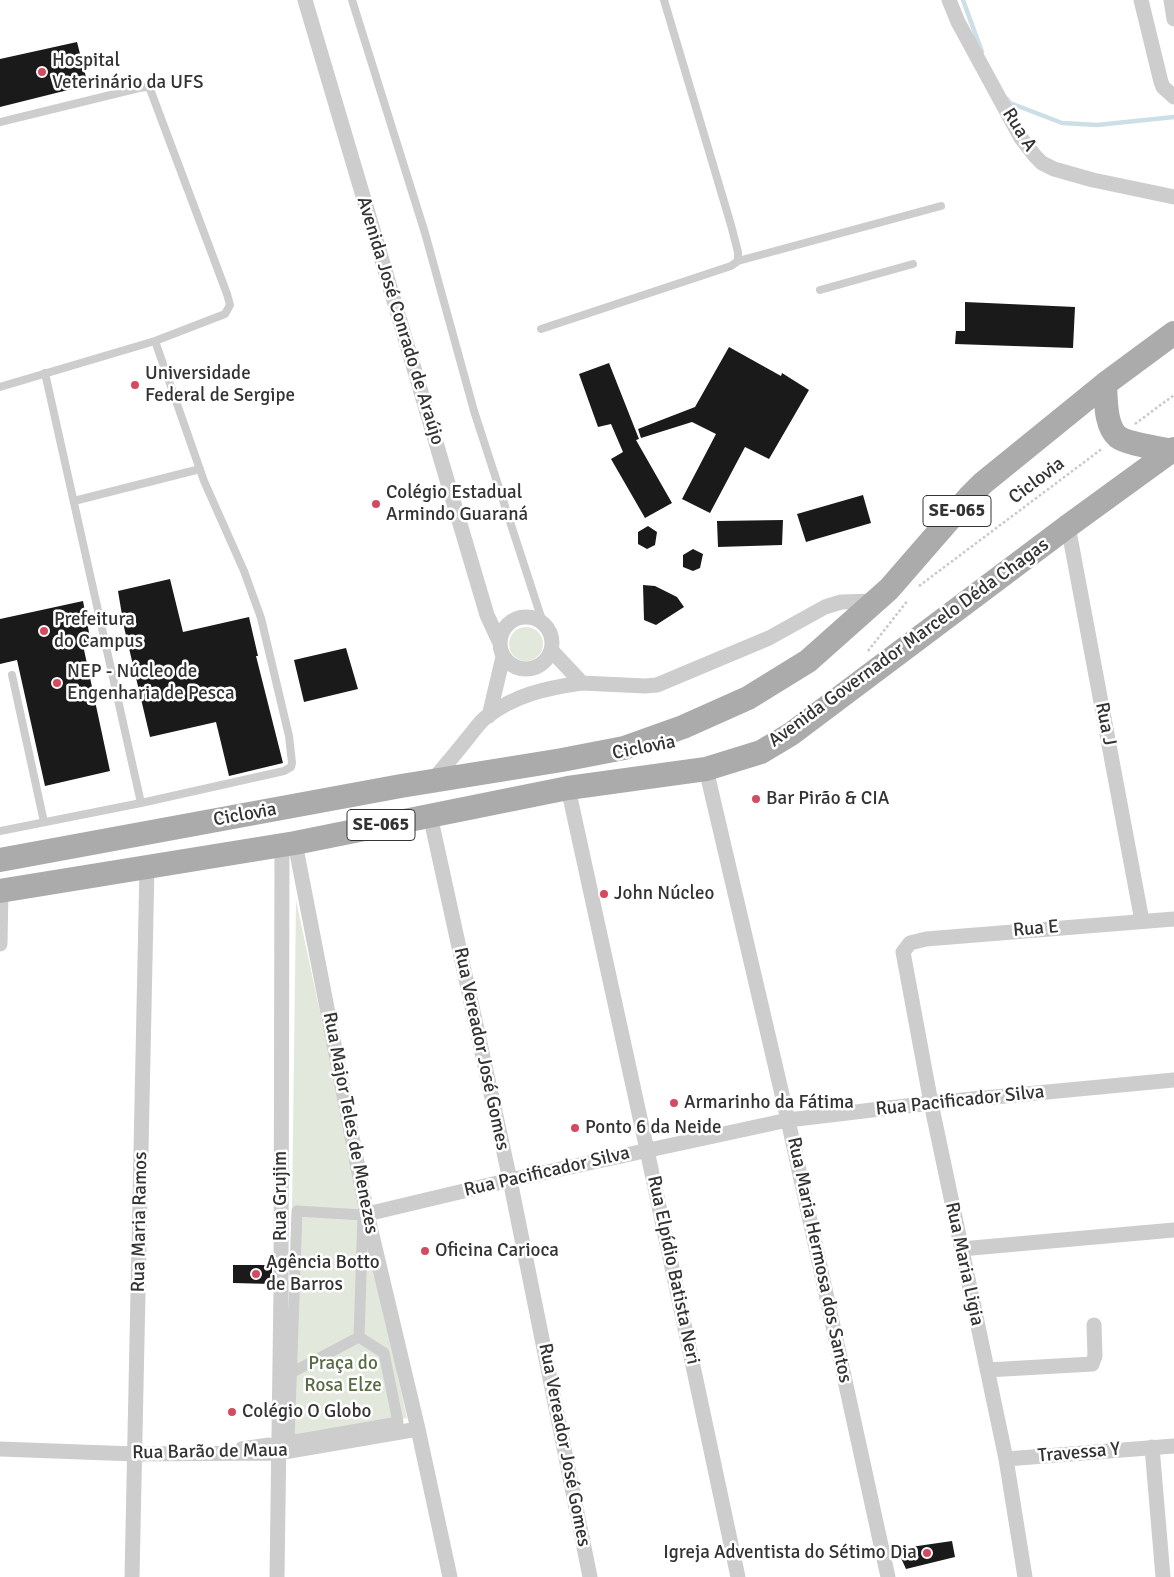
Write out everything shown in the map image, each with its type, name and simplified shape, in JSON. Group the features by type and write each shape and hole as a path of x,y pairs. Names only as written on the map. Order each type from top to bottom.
{"main road":[{"name":"SE-065","path":"0,860 432,780 562,760 624,748 684,727 748,698 808,660 889,589 983,483 1105,384 1174,333"},
{"path":"1105,384 1107,413 1110,424 1118,437 1129,442 1173,450"},
{"name":"Avenida Governador Marcelo Déda Chagas","path":"0,891 288,844 568,788 706,769 761,752 775,745 1173,450"}],"street":[{"name":"Avenida José Conrado de Araújo","path":"305,0 487,615 499,641"},
{"name":"Rua A","path":"949,0 958,22 1021,138 1042,163 1093,180 1174,197"},
{"path":"1141,0 1161,82 1163,87 1174,97"},
{"path":"1171,0 1174,19"},
{"name":"Rua J","path":"1068,526 1142,921"},
{"path":"432,780 484,719 514,699 551,687 582,683 657,685 769,638 825,607 841,602 875,601"},
{"path":"489,716 503,657 499,641 505,626 520,617 529,617 538,619 550,632 551,650 547,658 540,665 524,669 509,663 503,657"},
{"path":"551,650 582,683"},
{"name":"Rua Maria Hermosa dos Santos","path":"706,769 788,1120 888,1577"},
{"name":"Rua Elpídio Batista Neri","path":"568,788 738,1577"},
{"name":"Rua Vereador José Gomes","path":"430,815 510,1180 590,1577"},
{"name":"Rua Major Teles de Menezes","path":"288,844 367,1214 418,1429 450,1577"},
{"name":"Rua Grujim","path":"276,1577 274,1448 282,1289 288,844"},
{"name":"Rua Maria Ramos","path":"132,1577 140,1451 147,866"},
{"path":"0,891 0,944"},
{"name":"Rua E","path":"903,952 910,943 926,939 1174,918"},
{"name":"Rua Maria Ligia","path":"903,952 931,1103 1006,1459 1025,1577"},
{"name":"Rua Pacificador Silva","path":"367,1214 510,1180 788,1120 931,1103 1174,1080"},
{"path":"296,1211 363,1215 359,1337 384,1353 398,1422 288,1441 296,1211"},
{"path":"961,1249 1174,1230"},
{"path":"987,1370 1092,1364 1095,1356 1094,1325"},
{"path":"291,1373 359,1337"},
{"name":"Rua Barão de Maua","path":"2,1446 140,1451 274,1448 418,1429"},
{"name":"Travessa Y","path":"1006,1459 1174,1446"},
{"path":"1152,1447 1163,1577"}],"lane":[{"path":"352,0 425,233 474,411 543,623"},
{"path":"664,0 731,225 738,252 738,261"},
{"path":"0,122 139,88 150,89 228,294 230,305 225,314 155,342 45,372 0,387"},
{"path":"541,330 731,266 738,261 941,206"},
{"path":"820,290 913,264"},
{"path":"0,831 284,771 291,767 289,736 261,618 244,571 200,469 155,342"},
{"path":"45,372 141,802"},
{"path":"74,502 200,469"},
{"path":"12,675 44,822"}],"path":[{"name":"Ciclovia","path":"916,588 1174,395"},
{"path":"864,656 911,595"}],"green space":[{"path":"526,627 538,632 543,644 538,656 526,661 514,656 509,644 514,632"},
{"name":"Praça do Rosa Elze","path":"296,900 407,1418 289,1441"}],"building":[{"name":"Hospital Veterinário da UFS","path":"77,42 88,85 0,107 0,59"},
{"path":"965,302 1075,307 1073,348 955,344 956,331 965,331"},
{"path":"729,347 781,376 782,373 809,390 769,459 745,447 710,513 682,499 716,434 692,422 641,438 638,429 695,407"},
{"path":"609,363 639,439 636,440 672,503 645,518 611,459 623,452 611,424 598,427 579,374"},
{"path":"863,495 871,523 806,542 797,514"},
{"path":"783,520 782,545 718,547 717,521"},
{"path":"648,526 657,532 655,545 647,549 638,544 638,532"},
{"path":"693,549 703,554 700,568 693,571 683,567 683,555"},
{"path":"170,579 183,632 249,617 258,656 256,656 283,763 229,776 216,722 150,737 124,627 118,591"},
{"path":"643,585 655,586 677,597 684,607 656,625 644,620"},
{"path":"83,601 91,643 83,645 110,771 45,786 17,660 0,664 0,619"},
{"path":"346,648 358,689 304,702 294,660"},
{"name":"Agência Botto de Barros","path":"233,1265 272,1265 272,1284 233,1283"},
{"name":"Igreja Adventista do Sétimo Dia","path":"952,1541 955,1557 906,1569 897,1549"}],"waterway":[{"path":"963,0 982,52"},
{"path":"1007,99 1010,103 1062,123 1097,125 1174,117"}],"place":[{"name":"Hospital Veterinário da UFS","path":"42,72"},
{"name":"Universidade Federal de Sergipe","path":"135,385"},
{"name":"Colégio Estadual Armindo Guaraná","path":"376,504"},
{"name":"Prefeitura do Campus","path":"44,631"},
{"name":"NEP - Núcleo de Engenharia de Pesca","path":"57,683"},
{"name":"Bar Pirão & CIA","path":"756,799"},
{"name":"John Núcleo","path":"604,894"},
{"name":"Armarinho da Fátima","path":"674,1103"},
{"name":"Ponto 6 da Neide","path":"575,1128"},
{"name":"Oficina Carioca","path":"425,1251"},
{"name":"Agência Botto de Barros","path":"256,1274"},
{"name":"Colégio O Globo","path":"232,1412"},
{"name":"Igreja Adventista do Sétimo Dia","path":"927,1553"}]}
